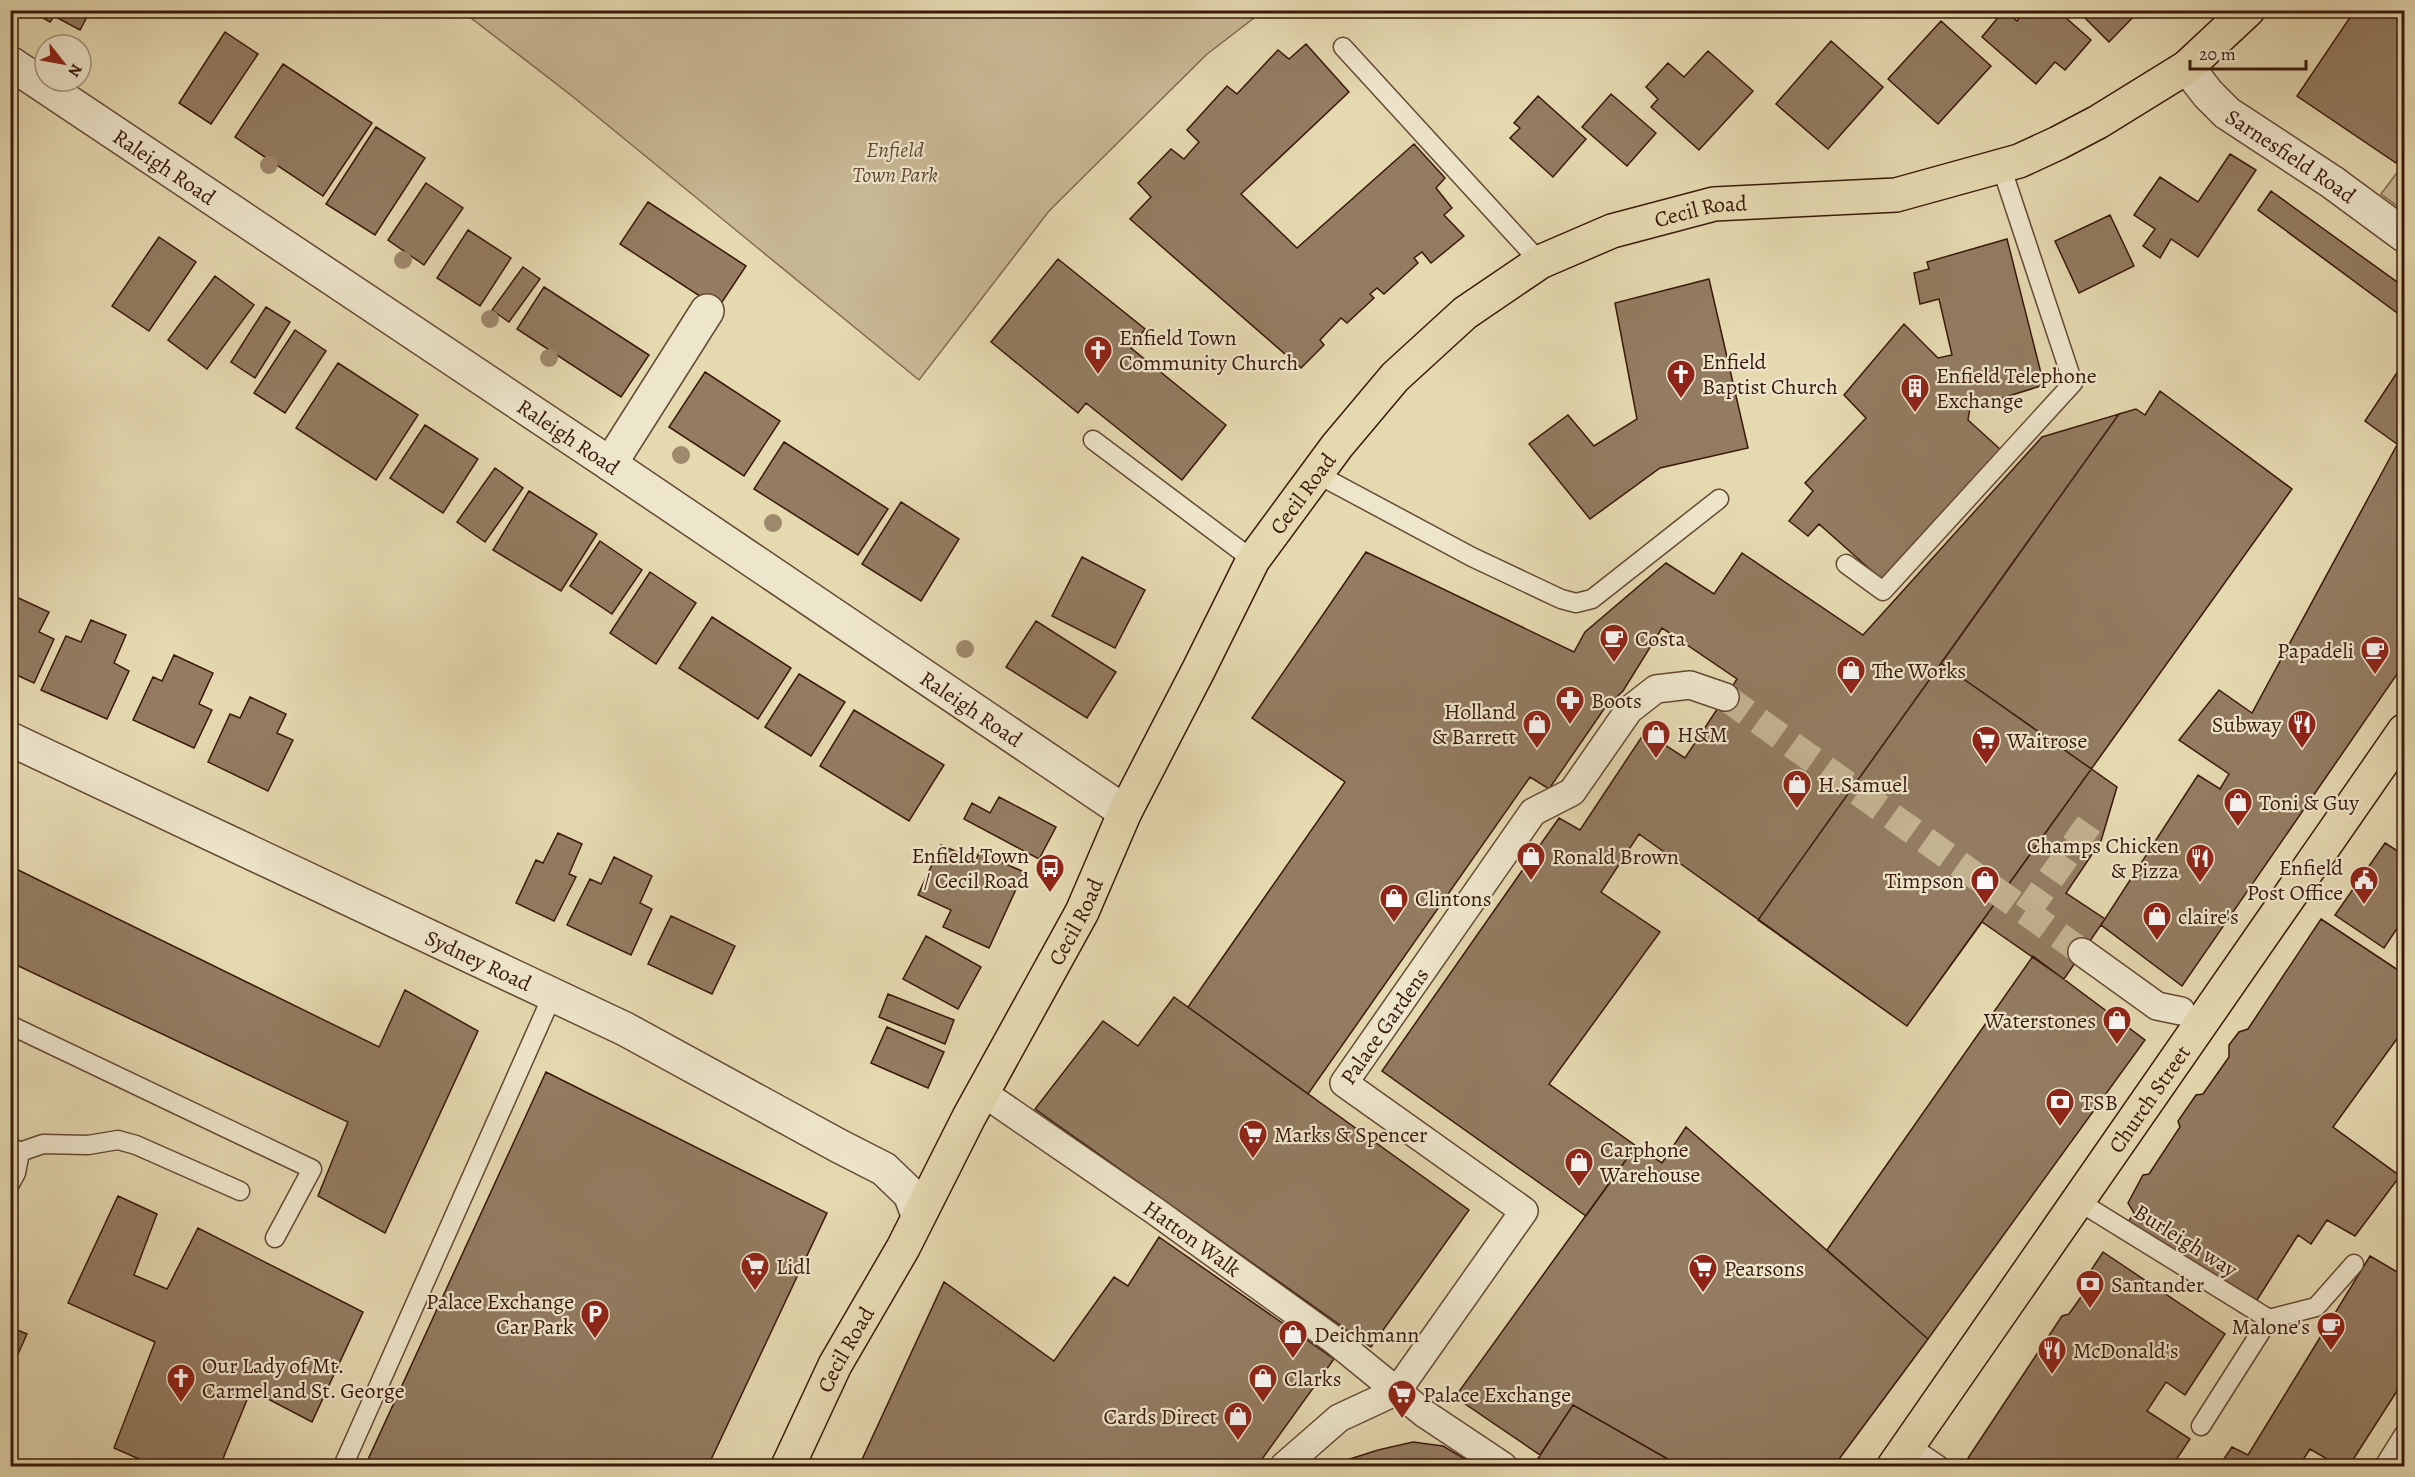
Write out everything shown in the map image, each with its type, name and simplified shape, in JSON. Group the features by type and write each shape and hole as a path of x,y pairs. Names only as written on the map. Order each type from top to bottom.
{"main road":[{"name":"Cecil Road","path":"788,1467 835,1365 903,1248 982,1092 1082,912 1125,812 1253,560 1337,446 1395,377 1465,313 1540,262 1612,231 1714,204 1896,195 2001,166 2058,143 2187,67 2248,10"},
{"name":"Church Street","path":"1901,1456 2404,731"}],"street":[{"name":"Raleigh Road","path":"10,63 1125,812"},
{"name":"Sarnesfield Road","path":"2187,67 2208,94 2227,112 2332,182 2404,235"},
{"path":"610,464 706,311"},
{"name":"Palace Gardens","path":"1398,1391 1524,1211 1344,1083 1533,812 1572,792 1629,710 1656,689 1690,685 1725,697"},
{"name":"Sydney Road","path":"10,739 625,1029 884,1169 910,1194 918,1215"},
{"path":"2082,952 2157,1006 2181,1011"},
{"name":"Hatton Walk","path":"982,1092 1155,1211 1325,1334 1425,1414 1503,1467"},
{"path":"1284,1467 1339,1418 1398,1391"}],"lane":[{"path":"1343,47 1540,262"},
{"path":"1846,564 1882,591 2073,382 2001,166"},
{"path":"1093,440 1253,560"},
{"path":"1317,474 1472,557 1561,599 1576,603 1592,599 1719,499"},
{"path":"343,1467 553,994"},
{"path":"10,1026 312,1169 275,1238"},
{"path":"10,1184 16,1173 15,1149 43,1144 88,1145 117,1140 136,1145 240,1191"},
{"name":"Burleigh way","path":"2079,1201 2268,1319"},
{"path":"2202,1426 2268,1319 2316,1307 2354,1264"},
{"path":"2384,1467 2404,1434"},
{"path":"1901,1456 1940,1467"}],"green space":[{"name":"Enfield Town Park","path":"462,11 1263,11 1206,55 1049,211 919,380 572,96"},
{"path":"2404,163 2404,211 2381,194"}],"building":[{"path":"29,10 85,10 89,13 80,30 54,16 50,22"},
{"path":"2004,10 2017,21 2026,10 2057,10 2091,40 2065,70 2055,62 2036,84 1982,37"},
{"path":"2077,10 2140,10 2109,42"},
{"path":"2355,10 2404,10 2404,150 2396,163 2297,96"},
{"path":"1941,21 1991,66 1938,124 1888,79"},
{"path":"225,32 258,54 211,124 179,103"},
{"path":"1831,41 1883,87 1828,149 1776,104"},
{"path":"1306,44 1349,92 1241,194 1297,248 1414,144 1445,178 1436,188 1452,208 1444,215 1464,236 1431,263 1422,252 1414,258 1418,263 1384,294 1377,288 1370,294 1374,298 1347,323 1341,318 1320,340 1324,345 1301,368 1130,219 1151,197 1138,183 1171,149 1184,159 1199,142 1187,130 1227,86 1237,94 1278,50 1289,59"},
{"path":"1708,51 1753,91 1699,150 1651,107 1658,99 1646,87 1668,63 1684,77"},
{"path":"283,64 372,123 323,196 235,137"},
{"path":"1611,94 1656,133 1627,166 1582,127"},
{"path":"1538,96 1586,139 1553,177 1510,138 1520,128 1514,123"},
{"path":"376,127 425,158 375,235 326,204"},
{"path":"2230,154 2256,170 2198,257 2171,239 2160,258 2143,246 2155,229 2134,215 2160,177 2198,202"},
{"path":"426,183 463,208 424,265 388,240"},
{"path":"2271,191 2404,287 2404,318 2258,210"},
{"path":"648,202 746,266 718,308 620,244"},
{"path":"2110,215 2134,266 2079,293 2055,241"},
{"path":"468,230 511,258 480,306 437,278"},
{"path":"159,237 196,262 149,331 112,306"},
{"name":"Enfield Telephone Exchange","path":"2007,239 2044,385 1970,408 1968,420 2001,450 1882,580 1819,524 1808,536 1789,521 1813,491 1805,483 1866,418 1844,395 1904,324 1938,358 1952,355 1939,299 1920,304 1914,273 1929,269 1927,262"},
{"name":"Enfield Town Community Church","path":"1058,259 1145,329 1131,348 1226,425 1182,480 1086,403 1078,413 991,342"},
{"path":"523,267 540,279 509,322 492,310"},
{"path":"215,276 254,305 207,369 168,340"},
{"path":"1709,279 1748,448 1660,468 1590,519 1529,444 1568,415 1594,446 1637,419 1615,303"},
{"path":"544,287 649,355 621,397 517,329"},
{"path":"266,307 290,322 255,378 231,362"},
{"path":"295,330 326,351 285,413 254,393"},
{"path":"2404,362 2404,432 2397,444 2365,421"},
{"path":"338,363 418,415 376,480 296,428"},
{"path":"705,372 780,421 744,476 669,427"},
{"path":"2160,391 2292,489 1907,1026 1758,920 2119,414 2136,409 2145,415"},
{"path":"2119,414 1941,663 2117,787 2101,841 2066,893 2105,919 2064,979 1982,922 1907,1026 1639,834 1601,892 1660,932 1549,1084 1636,1146 1586,1216 1382,1071 1559,818 1580,830 1645,732 1685,758 1737,679 1662,628 1623,691 1604,709 1549,789 1530,777 1308,1094 1188,1007 1345,782 1252,718 1366,552 1574,652 1585,632 1666,563 1714,594 1742,553 1863,635 2042,437"},
{"path":"425,425 478,459 443,513 390,478"},
{"path":"2404,432 2404,664 2182,986 2101,925 2198,775 2220,789 2229,774 2179,740 2219,690 2252,713"},
{"path":"784,442 888,509 858,555 754,489"},
{"path":"495,468 523,488 485,542 457,522"},
{"path":"529,491 597,534 561,591 493,550"},
{"path":"901,502 959,539 921,601 862,564"},
{"path":"600,541 642,570 612,614 570,586"},
{"path":"1082,557 1145,590 1115,648 1052,616"},
{"path":"650,572 696,603 656,664 610,633"},
{"path":"12,595 49,612 39,632 54,639 34,683 10,672"},
{"path":"712,617 791,668 758,719 679,668"},
{"path":"91,620 126,635 114,663 129,671 107,719 41,690 66,636 81,642"},
{"path":"1036,621 1116,672 1087,718 1006,667"},
{"path":"174,655 213,673 199,704 212,710 194,748 133,720 153,677 162,681"},
{"path":"799,674 845,702 811,756 765,727"},
{"path":"250,697 286,714 277,733 293,740 268,791 208,762 230,714 240,718"},
{"path":"854,710 944,765 909,821 820,766"},
{"path":"999,797 1056,827 1039,859 964,819 972,803 990,813"},
{"path":"558,833 582,844 569,874 576,877 554,921 516,903 536,860 543,863"},
{"name":"Enfield Post Office","path":"2385,843 2404,855 2404,918 2384,948 2335,915"},
{"path":"941,845 976,860 979,852 1024,872 989,948 943,927 951,910 918,895"},
{"path":"614,857 652,876 640,903 652,909 631,955 567,925 590,879 601,884"},
{"path":"10,866 379,1047 405,990 478,1031 385,1233 318,1196 348,1122 10,962"},
{"path":"671,916 735,946 712,994 648,964"},
{"path":"2321,919 2404,974 2404,1029 2333,1127 2400,1176 2355,1236 2327,1220 2311,1244 2298,1235 2257,1300 2127,1224 2134,1213 2128,1203 2143,1175 2149,1174 2180,1127 2178,1121 2196,1095 2203,1094 2229,1057 2229,1045 2239,1032 2248,1029"},
{"path":"926,936 981,967 958,1009 903,979"},
{"path":"2033,956 2145,1040 1928,1339 1827,1250"},
{"path":"888,994 954,1020 945,1044 879,1017"},
{"name":"Marks & Spencer","path":"1174,997 1469,1210 1371,1347 1035,1109 1103,1021 1138,1046"},
{"path":"887,1027 944,1052 928,1088 871,1063"},
{"name":"Palace Exchange Car Park","path":"546,1072 827,1213 708,1466 365,1466"},
{"name":"Pearsons","path":"1686,1127 1928,1339 1834,1466 1680,1466 1573,1405 1540,1455 1455,1397 1636,1146 1662,1163"},
{"path":"118,1196 157,1214 134,1275 167,1289 198,1228 363,1312 312,1422 251,1390 220,1466 155,1466 114,1448 155,1342 68,1303"},
{"path":"1159,1237 1334,1359 1257,1466 859,1466 944,1282 1054,1361 1114,1277 1128,1286"},
{"path":"2103,1252 2225,1334 2185,1395 2166,1382 2147,1411 2190,1439 2172,1466 1981,1466 1968,1458 2062,1316 2069,1314 2086,1290 2084,1281"},
{"path":"2370,1256 2404,1276 2404,1380 2349,1466 2339,1466 2310,1449 2299,1466 2219,1466 2232,1447 2248,1455"},
{"path":"10,1327 27,1334 10,1372"},
{"path":"1573,1405 1680,1466 1533,1466"},
{"path":"1413,1442 1443,1446 1477,1466 1338,1466 1347,1460 1378,1450"}],"tunnel":[{"path":"1725,697 2082,952"},
{"path":"2027,912 2089,824"}],"place":[{"name":"Enfield Town Community Church","path":"1098,376"},
{"name":"Enfield Baptist Church","path":"1681,400"},
{"name":"Enfield Telephone Exchange","path":"1915,414"},
{"name":"Costa","path":"1614,664"},
{"name":"Papadeli","path":"2375,676"},
{"name":"The Works","path":"1851,696"},
{"name":"Boots","path":"1570,726"},
{"name":"Holland & Barrett","path":"1537,750"},
{"name":"Subway","path":"2302,750"},
{"name":"H&M","path":"1656,760"},
{"name":"Waitrose","path":"1986,766"},
{"name":"H.Samuel","path":"1797,810"},
{"name":"Toni & Guy","path":"2238,828"},
{"name":"Ronald Brown","path":"1531,882"},
{"name":"Champs Chicken & Pizza","path":"2200,884"},
{"name":"Enfield Town / Cecil Road","path":"1050,894"},
{"name":"Timpson","path":"1985,906"},
{"name":"Enfield Post Office","path":"2364,906"},
{"name":"Clintons","path":"1394,924"},
{"name":"claire's","path":"2157,942"},
{"name":"Waterstones","path":"2117,1046"},
{"name":"TSB","path":"2060,1128"},
{"name":"Marks & Spencer","path":"1253,1160"},
{"name":"Carphone Warehouse","path":"1579,1188"},
{"name":"Lidl","path":"755,1292"},
{"name":"Pearsons","path":"1703,1294"},
{"name":"Santander","path":"2090,1310"},
{"name":"Palace Exchange Car Park","path":"595,1340"},
{"name":"Malone's","path":"2331,1352"},
{"name":"Deichmann","path":"1293,1360"},
{"name":"McDonald's","path":"2052,1376"},
{"name":"Our Lady of Mt. Carmel and St. George","path":"181,1404"},
{"name":"Clarks","path":"1263,1404"},
{"name":"Palace Exchange","path":"1402,1420"},
{"name":"Cards Direct","path":"1238,1442"}]}
